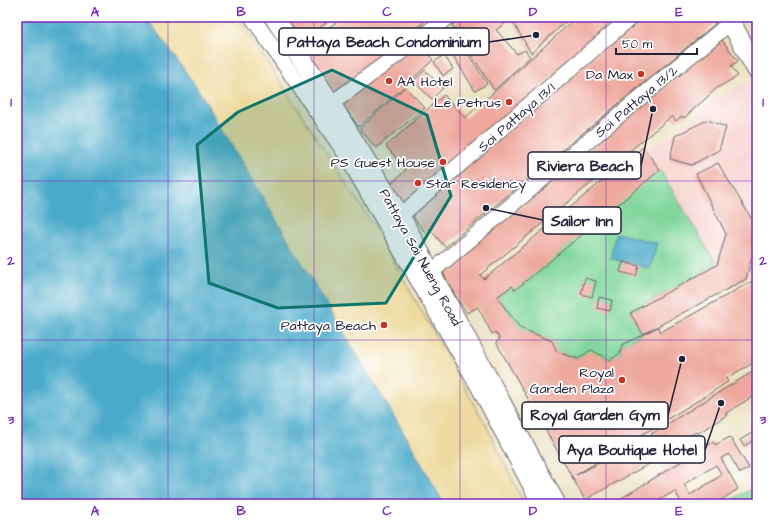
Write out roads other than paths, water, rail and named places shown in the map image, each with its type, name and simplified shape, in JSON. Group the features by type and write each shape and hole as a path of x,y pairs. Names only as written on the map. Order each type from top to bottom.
{"main road":[{"name":"Pattaya Sai Nueng Road","path":"274,17 331,104 400,216 556,504"},
{"path":"730,20 757,70"}],"street":[{"path":"252,17 345,153 476,384 540,504"},
{"path":"331,104 448,17"},
{"name":"Soi Pattaya 13/1","path":"400,216 631,17"},
{"name":"Soi Pattaya 13/2","path":"430,273 730,20"}],"water":[{"path":"17,17 146,17 196,86 407,438 444,504 17,504"},
{"path":"616,233 657,243 650,269 610,258"}],"place":[{"name":"Pattaya Beach Condominium","path":"536,35"},
{"name":"Da Max","path":"641,74"},
{"name":"AA Hotel","path":"389,81"},
{"name":"Le Petrus","path":"509,102"},
{"name":"Riviera Beach","path":"653,109"},
{"name":"PS Guest House","path":"443,162"},
{"name":"Star Residency","path":"418,183"},
{"name":"Sailor Inn","path":"486,208"},
{"name":"Pattaya Beach","path":"384,325"},
{"name":"Royal Garden Gym","path":"682,359"},
{"name":"Royal Garden Plaza","path":"622,380"},
{"name":"Aya Boutique Hotel","path":"721,403"}]}
